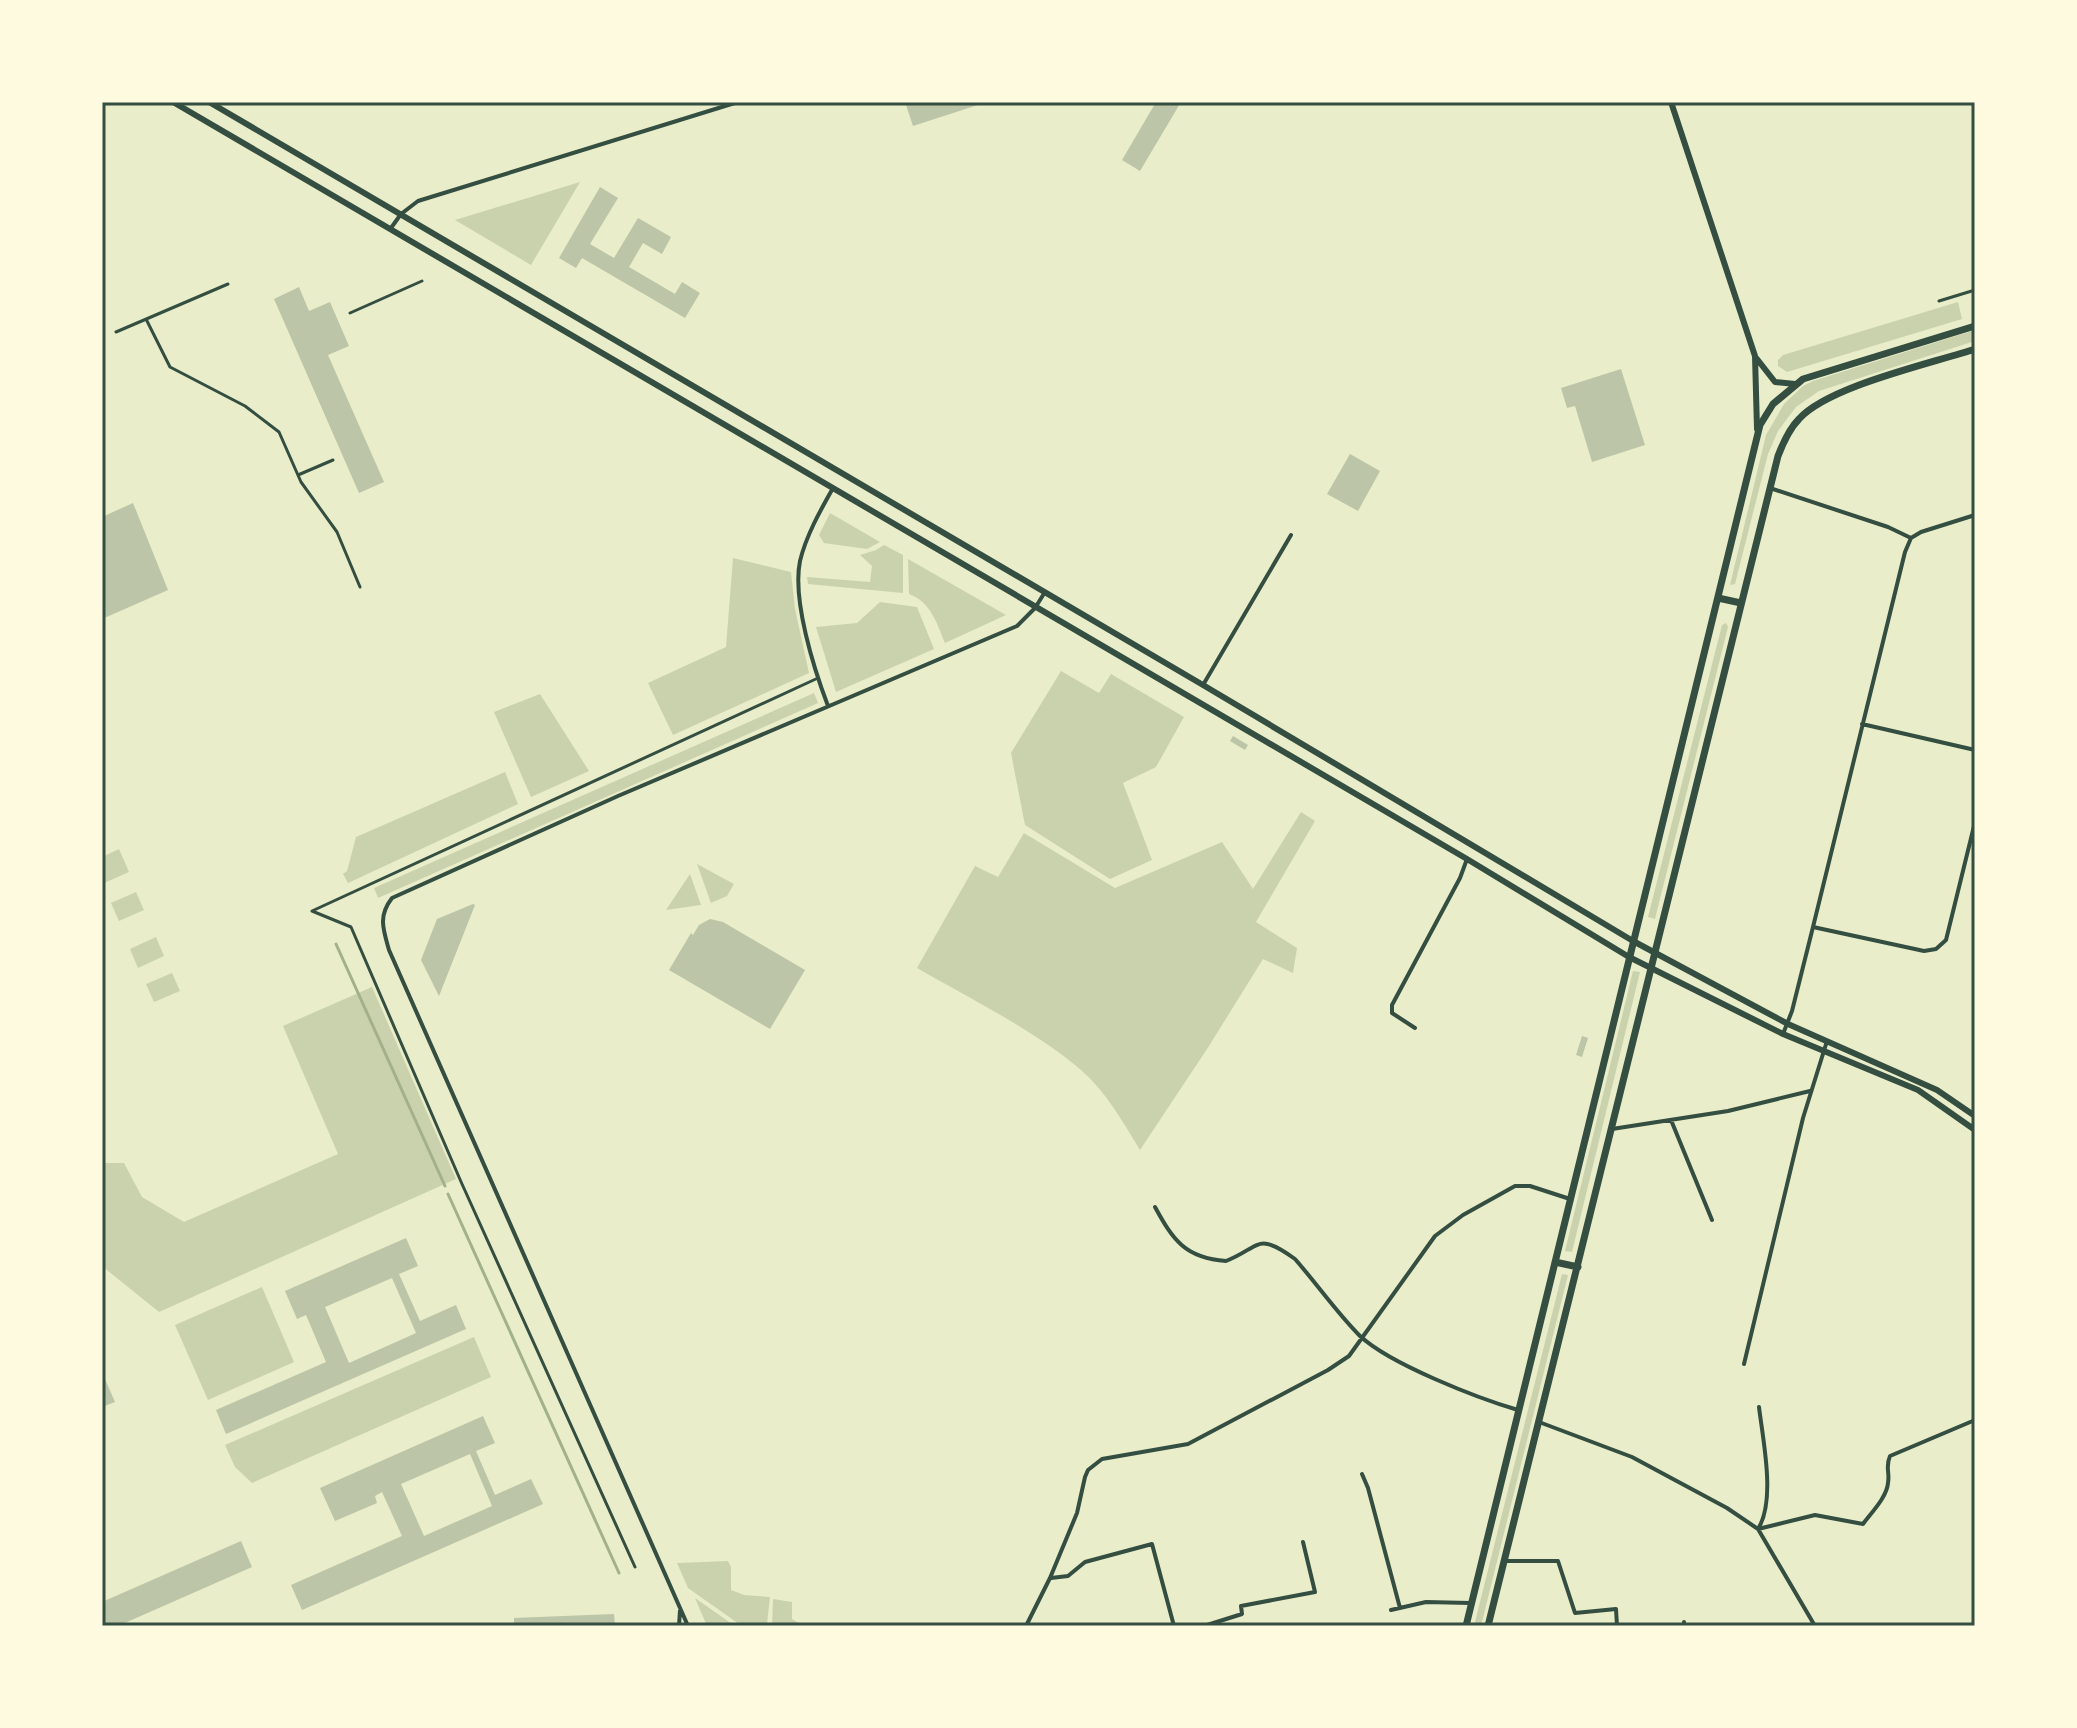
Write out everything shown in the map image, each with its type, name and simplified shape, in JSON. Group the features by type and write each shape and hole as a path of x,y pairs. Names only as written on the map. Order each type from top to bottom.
{"highway":[{"path":"1466,1626 1757,433 1770,407 1795,384 1867,358 1975,326"},
{"path":"1488,1626 1769,488 1785,439 1798,419 1817,404 1849,389 1975,349"},
{"path":"1718,598 1741,603"},
{"path":"1555,1262 1578,1267"}],"main road":[{"path":"173,102 1467,859 1629,957 1783,1034 1918,1090 1975,1130"},
{"path":"209,102 1331,760 1633,941 1788,1024 1937,1090 1975,1116"},
{"path":"1671,102 1755,356 1757,433"},
{"path":"1755,356 1775,382 1795,384"},
{"path":"708,416 718,400"},
{"path":"1322,775 1331,760"},
{"path":"1467,859 1475,845"}],"street":[{"path":"390,228 401,214 418,201 738,102"},
{"path":"350,313 422,281"},
{"path":"116,332 228,284"},
{"path":"1939,301 1975,290"},
{"path":"146,319 170,367 245,406 282,437 298,475 337,532 360,587"},
{"path":"298,475 333,460"},
{"path":"828,706 808,644 798,583 800,561 811,531 833,488"},
{"path":"1769,488 1888,527 1911,538 1975,515"},
{"path":"1203,685 1291,535"},
{"path":"1783,1034 1911,538"},
{"path":"688,1626 389,950 382,916 392,898 618,796 1017,626 1035,608 1045,592"},
{"path":"635,1567 462,1184 357,939 351,927 312,911 818,678"},
{"path":"1862,724 1975,750"},
{"path":"1813,927 1924,951 1936,949 1946,940 1975,822"},
{"path":"1967,856 1975,858"},
{"path":"1415,1028 1392,1013 1392,1005 1460,878 1467,859"},
{"path":"1744,1364 1811,1091 1827,1040"},
{"path":"1612,1129 1728,1111 1811,1091"},
{"path":"1671,1120 1712,1220"},
{"path":"1026,1626 1050,1578 1077,1513 1085,1477 1094,1463 1188,1444 1328,1370 1349,1356 1435,1236 1463,1215 1515,1186 1530,1186 1570,1199"},
{"path":"1155,1207 1174,1239 1194,1254 1226,1261 1251,1246 1264,1243 1283,1250 1295,1259 1361,1337 1389,1357 1474,1394 1520,1410"},
{"path":"1758,1529 1765,1517 1766,1472 1759,1407"},
{"path":"1758,1529 1815,1515 1863,1524 1888,1488 1886,1465 1890,1456 1975,1420"},
{"path":"1537,1421 1632,1457 1727,1508 1758,1529 1815,1626"},
{"path":"1362,1474 1400,1608"},
{"path":"1204,1626 1242,1614 1241,1606 1315,1592 1303,1542"},
{"path":"1050,1578 1068,1576 1085,1562 1152,1544 1174,1626"},
{"path":"1503,1561 1558,1561 1575,1613 1616,1609 1617,1626"},
{"path":"1391,1610 1426,1602 1472,1603"},
{"path":"679,1626 680,1607"}],"green space":[{"path":"580,182 531,265 455,220"},
{"path":"1958,302 1962,319 1787,372 1778,366 1778,360 1783,355"},
{"path":"1975,330 1975,341 1819,391 1796,407 1778,431 1768,454 1735,584 1730,585 1766,435 1784,404 1813,381"},
{"path":"830,513 880,542 867,549 824,543 819,535"},
{"path":"884,545 903,555 903,593 808,584 807,577 870,582 872,566 860,555"},
{"path":"733,558 791,572 795,609 809,673 673,735 648,683 726,647"},
{"path":"908,559 1006,615 945,643 928,608 909,594"},
{"path":"880,602 917,607 934,649 836,692 816,627 857,623"},
{"path":"1726,623 1728,627 1655,919 1648,917 1722,625"},
{"path":"1061,671 1099,693 1111,674 1184,717 1156,767 1123,783 1152,860 1110,879 1025,825 1011,753"},
{"path":"814,693 818,703 378,898 374,888"},
{"path":"540,694 589,771 531,797 494,712"},
{"path":"505,772 518,804 348,883 343,874 347,871 356,837"},
{"path":"1301,812 1315,821 1256,922 1297,948 1293,973 1263,959 1140,1150 1106,1098 1081,1070 1023,1028 917,968 975,866 998,877 1024,833 1115,888 1222,842 1253,889"},
{"path":"119,849 129,872 102,884 102,857"},
{"path":"697,864 734,884 727,896 711,903"},
{"path":"690,874 701,905 666,910"},
{"path":"136,892 144,910 119,921 111,903"},
{"path":"156,937 164,956 138,968 130,949"},
{"path":"1633,971 1640,972 1572,1252 1565,1251"},
{"path":"172,973 180,991 154,1002 146,984"},
{"path":"372,987 456,1179 159,1312 102,1266 102,1163 124,1163 142,1197 184,1222 338,1154 283,1026"},
{"path":"1562,1274 1568,1275 1481,1626 1474,1626"},
{"path":"262,1287 294,1362 208,1400 175,1325"},
{"path":"474,1337 491,1377 252,1483 235,1467 225,1445"},
{"path":"728,1561 731,1590 744,1595 770,1597 767,1624 739,1624 688,1588 677,1563"},
{"path":"695,1598 735,1626 707,1626"},
{"path":"773,1599 792,1602 792,1619 803,1626 772,1626"}],"building":[{"path":"915,102 984,103 913,126 906,105"},
{"path":"1156,102 1181,102 1140,171 1122,160"},
{"path":"600,187 618,198 590,244 614,258 638,218 671,237 662,254 643,243 629,267 675,294 682,282 700,293 685,318 582,258 576,268 559,258"},
{"path":"299,287 309,311 330,302 349,346 328,355 384,482 359,493 274,299"},
{"path":"1621,369 1645,445 1592,462 1575,406 1567,408 1561,388"},
{"path":"1350,454 1380,471 1358,511 1327,494"},
{"path":"133,503 168,590 102,619 102,517"},
{"path":"1233,736 1248,745 1245,750 1230,741"},
{"path":"473,904 439,996 421,960 437,919"},
{"path":"710,919 723,922 805,970 770,1029 669,970 691,933 693,935 699,925"},
{"path":"1582,1036 1588,1038 1582,1057 1576,1055"},
{"path":"406,1238 418,1266 399,1274 420,1321 456,1305 466,1329 226,1434 216,1410 326,1362 306,1315 297,1319 285,1291","holes":["392,1278 416,1333 349,1363 325,1307"]},
{"path":"105,1379 115,1402 102,1407 102,1381"},
{"path":"483,1416 495,1443 476,1451 495,1495 531,1479 543,1504 302,1610 291,1585 402,1536 382,1492 375,1496 377,1503 335,1521 320,1488","holes":["470,1454 492,1506 424,1536 401,1484"]},
{"path":"241,1541 252,1567 118,1626 102,1626 102,1602"},
{"path":"614,1614 615,1626 514,1626 514,1618"}],"waterway":[{"path":"336,944 445,1186"},
{"path":"448,1194 619,1573"}]}
